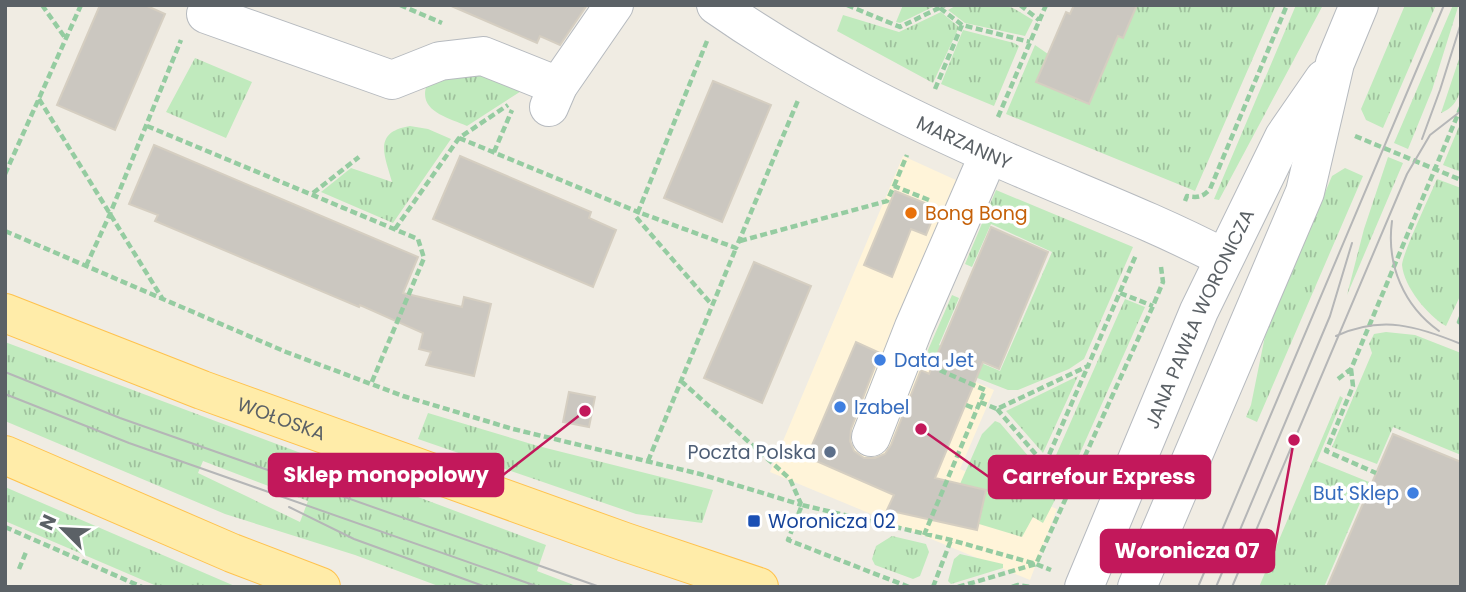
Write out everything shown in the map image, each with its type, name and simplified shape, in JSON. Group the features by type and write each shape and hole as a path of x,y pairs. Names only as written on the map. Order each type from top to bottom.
{"main road":[{"name":"WOŁOSKA","path":"5,313 215,395 759,587"},
{"path":"5,455 321,587"}],"street":[{"path":"210,5 206,14 392,80 440,61 483,56 554,96 614,5"},
{"name":"JANA PAWŁA WORONICZA","path":"1137,587 1305,192 1335,63 1359,5"},
{"name":"MARZANNY","path":"714,18 772,43 822,72 997,157 1172,232 1224,258"},
{"name":"JANA PAWŁA WORONICZA","path":"1084,587 1199,311 1224,258 1284,137 1335,63"},
{"path":"871,437 914,327 963,214 997,157"},
{"path":"1066,587 1108,528"}],"path":[{"path":"42,5 66,39"},
{"path":"5,174 81,5"},
{"path":"847,5 900,27 943,6 962,26 1030,42"},
{"path":"1020,5 1039,20"},
{"path":"997,157 1020,128 998,118 1046,5"},
{"path":"1174,191 1197,198 1210,189 1287,5"},
{"path":"712,305 636,217 714,18"},
{"path":"934,90 962,26"},
{"path":"86,266 147,126 182,37"},
{"path":"648,461 802,90"},
{"path":"39,99 162,298"},
{"path":"395,229 459,138 510,103 514,105 494,152"},
{"path":"1338,380 1351,369 1461,107"},
{"path":"147,126 418,239 424,258 371,384"},
{"path":"1351,134 1461,180"},
{"path":"459,138 638,212 736,248"},
{"path":"740,241 887,201 911,146"},
{"path":"312,193 359,157"},
{"path":"894,186 963,214"},
{"path":"1183,206 1187,196"},
{"path":"5,231 286,352 403,396 513,429 700,474 802,505 951,540 1036,564"},
{"path":"1045,464 1141,243"},
{"path":"958,587 1036,564 1163,282 1162,269 1156,256"},
{"path":"1120,293 1153,306"},
{"path":"1461,317 1461,323"},
{"path":"924,535 985,390 930,366"},
{"path":"997,409 1088,366"},
{"path":"1351,369 1353,386 1326,451 1376,473"},
{"path":"681,381 790,479 802,505 788,540 909,587"},
{"path":"980,402 997,409 1069,493"},
{"path":"967,405 976,409"},
{"path":"5,527 142,587"},
{"path":"933,587 951,540"},
{"path":"19,569 26,552"},
{"path":"1012,587 1030,587"}],"shaded area":[{"path":"903,156 969,186 899,348 994,390 960,469 1057,509 1030,580 770,472"}],"green space":[{"path":"903,5 937,5 900,23 896,22"},
{"path":"957,5 1002,5 1033,20 1025,36 965,23 948,10"},
{"path":"1137,5 1276,5 1195,191 1006,114 1035,45 1048,54 1037,82 1089,104 1118,36"},
{"path":"1296,5 1323,5 1219,200 1214,199"},
{"path":"1405,5 1436,5 1383,128 1366,120 1361,109"},
{"path":"1453,5 1458,7 1432,90 1408,149 1394,143"},
{"path":"941,12 959,27 933,83 837,31 843,15 899,32"},
{"path":"963,30 1019,46 994,106 941,84"},
{"path":"1461,53 1458,96 1449,109 1441,113"},
{"path":"195,58 252,82 226,138 166,112"},
{"path":"451,68 529,86 467,126 436,112 426,101 427,84"},
{"path":"1461,124 1461,172 1443,165"},
{"path":"410,126 428,129 451,139 393,223 321,192 351,168 392,182 384,146 390,134"},
{"path":"1388,157 1403,163 1347,295 1364,229"},
{"path":"1345,168 1363,176 1257,422 1246,417 1251,405 1265,336 1332,176"},
{"path":"1437,179 1461,188 1461,294 1446,326 1418,300 1407,282 1402,265 1411,237"},
{"path":"996,190 1133,247 1084,359 1069,369 1018,390 1008,390 934,361 929,357 928,350 952,295 959,298 939,345 1000,371 1052,252 991,224 972,267 965,264"},
{"path":"1125,299 1145,307 1068,480 1053,462"},
{"path":"1386,332 1415,335 1461,353 1461,455 1393,427 1377,464 1332,447 1372,353 1369,344 1374,334"},
{"path":"5,342 546,545 537,571 579,587 441,587 355,555 225,514 5,421","holes":["203,461 308,501 300,522 198,473"]},
{"path":"1078,376 1043,453 1006,411"},
{"path":"1340,396 1343,398 1317,461 1369,482 1324,587 1259,587"},
{"path":"428,413 538,446 713,490 702,523 636,514 418,439"},
{"path":"995,421 1000,423 1054,486 1056,498 1043,523 1033,517 1022,537 979,524 986,490 960,484 982,434"},
{"path":"5,487 237,587 159,587 5,521"},
{"path":"892,536 926,544 929,552 920,576 913,579 875,565 872,559 876,546"},
{"path":"960,554 1003,564 1003,568 951,584 948,581 954,559"}],"building":[{"path":"100,5 145,5 165,14 115,130 57,105"},
{"path":"449,5 587,5 560,45 540,36 537,43"},
{"path":"1074,5 1137,5 1123,38 1118,36 1089,104 1036,82 1066,12 1070,14"},
{"path":"713,81 771,105 722,222 664,198"},
{"path":"154,145 418,257 403,293 462,307 464,297 491,304 474,376 426,365 431,352 419,349 423,333 155,221 158,215 129,204"},
{"path":"460,156 591,212 589,218 616,230 593,287 433,219"},
{"path":"895,191 937,208 926,235 911,229 892,277 864,265"},
{"path":"991,227 1048,252 999,369 983,362 935,478 986,490 977,530 887,510 894,495 807,457 856,342 880,353 851,429 850,441 854,451 864,458 885,454 921,370 929,374"},
{"path":"754,262 811,286 762,403 704,378"},
{"path":"569,392 595,397 589,427 563,422"},
{"path":"1393,434 1461,462 1461,587 1327,587"}],"tram line":[{"path":"1198,587 1444,5"},
{"path":"1422,139 1461,23"},
{"path":"1232,587 1407,174 1430,135 1461,111"},
{"path":"1392,221 1392,253 1400,283 1416,309 1439,331"},
{"path":"1216,587 1330,316 1352,243"},
{"path":"1336,336 1369,326 1399,325 1461,344"},
{"path":"5,372 120,418 600,587"},
{"path":"5,394 129,443 539,587"},
{"path":"289,507 354,539 486,587"}],"place":[{"name":"Bong Bong","path":"911,213"},
{"name":"Data Jet","path":"880,360"},
{"name":"Izabel","path":"840,407"},
{"name":"Sklep monopolowy","path":"585,411"},
{"name":"Carrefour Express","path":"921,429"},
{"name":"Woronicza 07","path":"1294,440"},
{"name":"Poczta Polska","path":"830,452"},
{"name":"But Sklep","path":"1413,493"},
{"name":"Woronicza 02","path":"754,521"}]}
